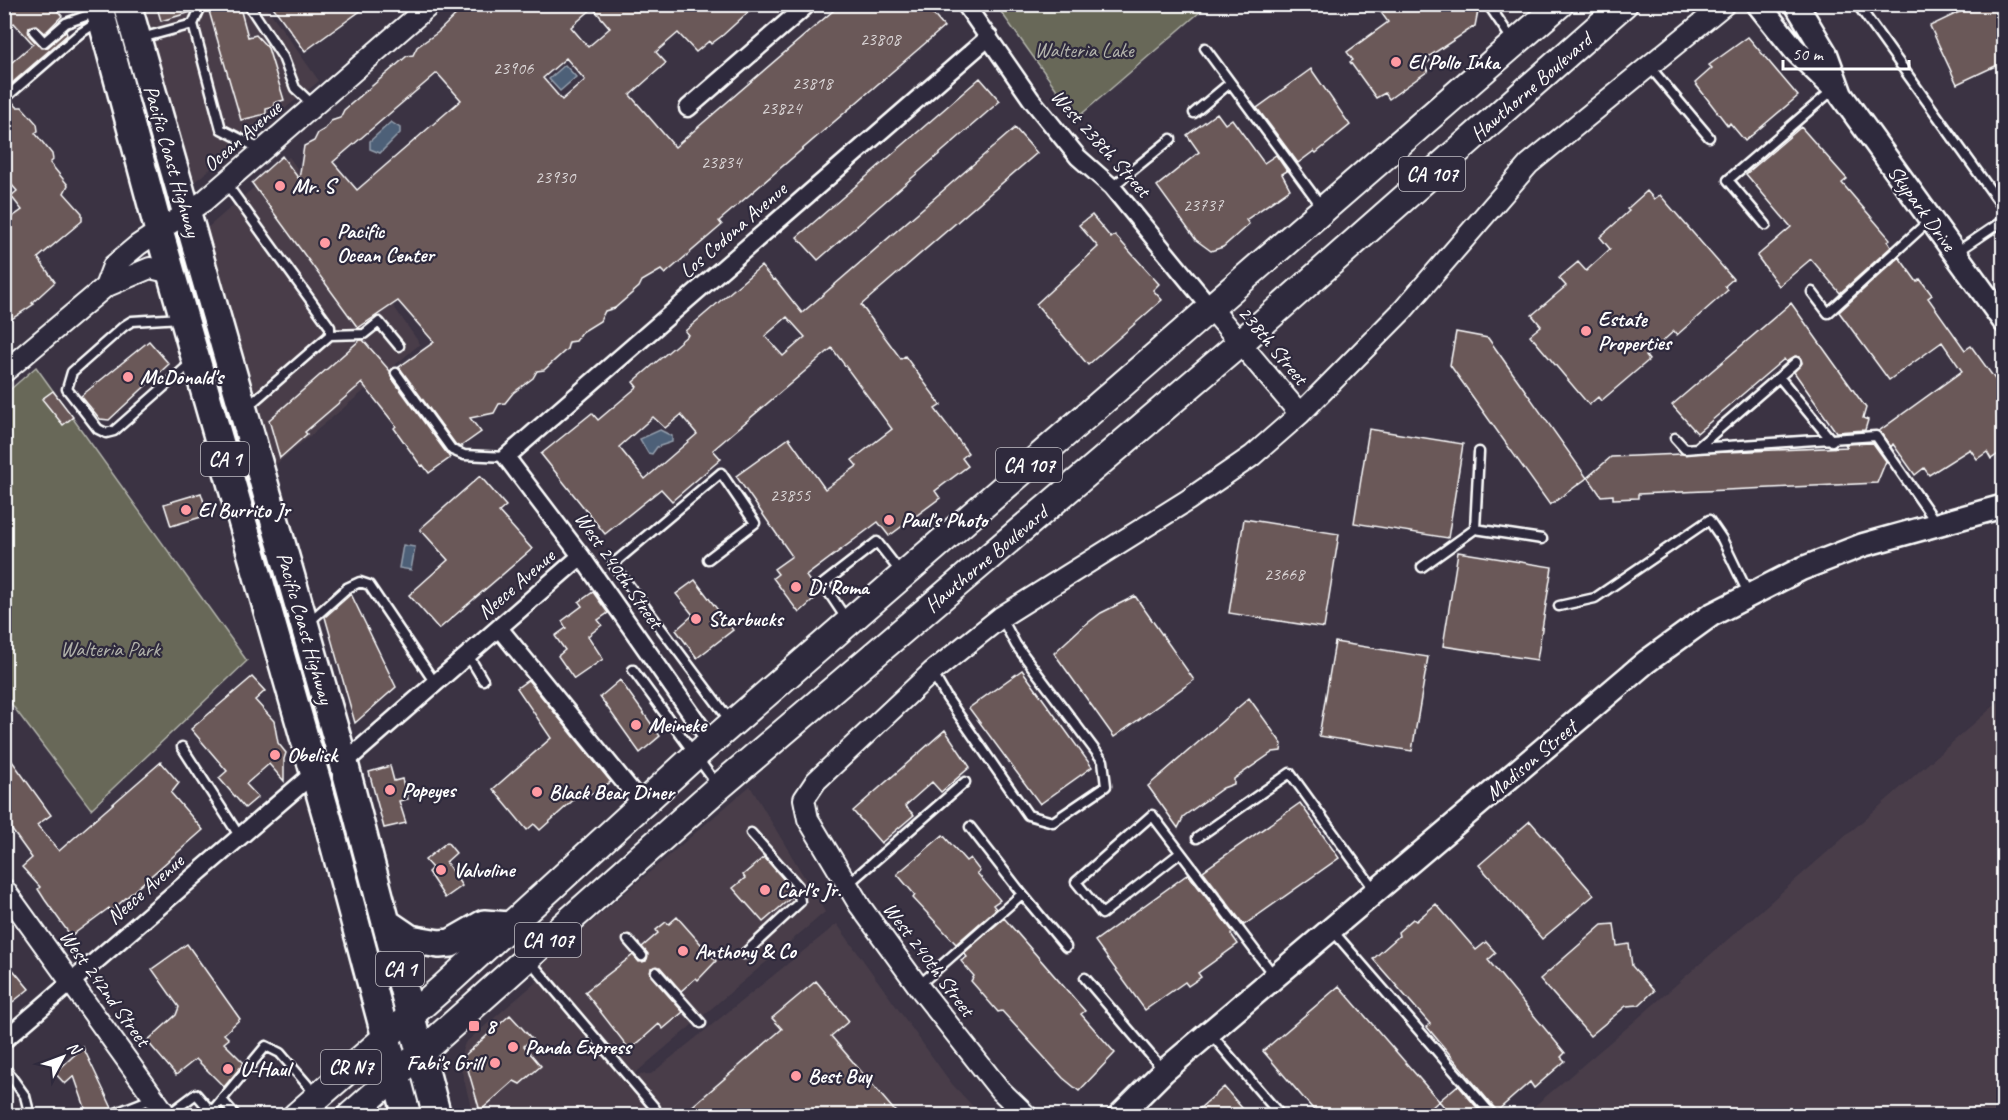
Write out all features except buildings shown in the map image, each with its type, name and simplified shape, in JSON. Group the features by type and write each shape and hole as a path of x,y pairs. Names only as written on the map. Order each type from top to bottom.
{"highway":[{"name":"Pacific Coast Highway","path":"127,4 344,763 437,1116"},
{"name":"Pacific Coast Highway","path":"100,12 159,231 314,773 407,1116"},
{"path":"388,924 410,939 439,944 451,943 484,924 509,926"}],"main road":[{"name":"Hawthorne Boulevard","path":"296,1116 411,1015 732,723 1560,4"},
{"name":"Hawthorne Boulevard","path":"350,1116 719,787 1239,344 1624,4"},
{"name":"Skypark Drive","path":"1758,4 1794,49 1838,92 2004,321"},
{"name":"Skypark Drive","path":"1796,4 1826,54 1838,92"},
{"name":"Madison Street","path":"1119,1116 1164,1071 1646,662 1711,615 1801,569 1863,545 2004,506"}],"street":[{"name":"Ocean Avenue","path":"4,372 105,287 113,266 159,231 188,214 431,4"},
{"path":"688,108 808,4"},
{"name":"West 238th Street","path":"964,4 1031,99 1078,157 1112,187 1210,307"},
{"path":"932,672 1001,617 1188,500 1252,456 1300,414 1403,310 1528,165 1725,4"},
{"name":"Los Codona Avenue","path":"506,457 989,37"},
{"path":"105,287 150,268 172,273"},
{"name":"238th Street","path":"1210,307 1300,414"},
{"name":"West 240th Street","path":"506,457 581,556 703,749"},
{"name":"Neece Avenue","path":"344,763 581,556"},
{"path":"499,628 642,804"},
{"name":"West 240th Street","path":"932,672 816,781 804,799 808,819 848,885 918,986 1000,1090 1027,1116"},
{"name":"Neece Avenue","path":"4,1040 314,773"},
{"name":"West 242nd Street","path":"4,889 167,1116"}],"lane":[{"path":"202,4 193,24 221,129 262,150"},
{"path":"248,4 283,57 295,88 314,106"},
{"path":"1488,4 1515,43"},
{"path":"1861,6 2004,209"},
{"path":"34,31 44,42 66,23 100,12"},
{"path":"4,99 79,34 100,12"},
{"path":"137,39 193,24"},
{"path":"1204,48 1324,210"},
{"path":"1649,66 1709,137"},
{"path":"1194,113 1230,83"},
{"path":"1766,225 1728,180 1838,92"},
{"path":"1112,187 1171,139"},
{"path":"225,182 330,327 330,335"},
{"path":"1812,292 1828,312 1930,219"},
{"path":"1954,253 2004,220"},
{"path":"184,317 132,321 72,372 67,389 98,429 106,433 114,431 196,358"},
{"path":"243,410 330,335 364,334 379,322 399,346"},
{"path":"1697,448 1796,362"},
{"path":"396,374 452,450 464,455 506,457"},
{"path":"1779,377 1832,441"},
{"path":"1675,438 1685,448 1697,448 1832,441 1876,436 1937,525"},
{"path":"1475,529 1479,452"},
{"path":"708,559 755,523 721,473 613,564 732,723"},
{"path":"1559,606 1595,598 1708,520 1722,539 1749,595"},
{"path":"1422,567 1475,529 1542,539"},
{"path":"849,623 823,584 877,542 903,575"},
{"path":"305,625 348,588 360,582 369,585 435,683"},
{"path":"932,672 1028,815 1053,822 1106,786 1103,761 1016,645 1001,617"},
{"path":"468,655 483,680"},
{"path":"633,670 703,749 719,787"},
{"path":"182,747 240,837"},
{"path":"1197,838 1290,773 1376,892"},
{"path":"848,885 965,782"},
{"path":"1180,853 1101,914 1076,882 1152,814 1275,978"},
{"path":"970,827 1066,947"},
{"path":"744,954 800,902 798,886 752,832"},
{"path":"918,986 1022,894"},
{"path":"1331,930 1493,1116"},
{"path":"628,940 642,956"},
{"path":"528,958 655,1108"},
{"path":"656,972 701,1023"},
{"path":"1085,978 1164,1071"},
{"path":"1210,1033 1281,1116"},
{"path":"167,1116 195,1094 209,1109 214,1109 223,1101 266,1046 280,1053 317,1096"},
{"path":"4,1067 25,1096 30,1116"},
{"path":"108,1116 154,1098"},
{"path":"223,1101 236,1116"}],"shaded area":[{"path":"145,4 265,5 319,81 193,183 142,6"},
{"path":"289,157 420,344 274,466 206,229"},
{"path":"2003,698 2003,1115 1524,1115 1628,1027"},
{"path":"750,786 825,912 633,1075 651,1074 837,924 951,1083 981,1115 473,1115 459,1060 465,1043 541,978 539,967"}],"green space":[{"name":"Walteria Lake","path":"996,5 1208,5 1077,118"},
{"name":"Walteria Park","path":"36,367 247,661 91,809 9,701 5,703 5,394"}],"water":[{"path":"565,65 576,77 560,91 549,79"},
{"path":"391,122 400,128 400,133 380,153 370,149 370,141"},
{"path":"660,430 672,436 672,442 657,447 652,454 648,453 640,439"},
{"path":"403,545 415,547 411,570 399,568"}],"place":[{"name":"El Pollo Inka","path":"1396,62"},
{"name":"Mr. S","path":"280,186"},
{"name":"Pacific Ocean Center","path":"325,243"},
{"name":"Estate Properties","path":"1586,331"},
{"name":"McDonald's","path":"128,377"},
{"name":"El Burrito Jr","path":"186,510"},
{"name":"Paul's Photo","path":"889,520"},
{"name":"Di Roma","path":"796,587"},
{"name":"Starbucks","path":"696,619"},
{"name":"Meineke","path":"636,725"},
{"name":"Obelisk","path":"275,755"},
{"name":"Popeyes","path":"390,790"},
{"name":"Black Bear Diner","path":"537,792"},
{"name":"Valvoline","path":"441,870"},
{"name":"Carl's Jr.","path":"765,890"},
{"name":"Anthony & Co","path":"683,951"},
{"name":"8","path":"474,1026"},
{"name":"Panda Express","path":"513,1047"},
{"name":"Fabi's Grill","path":"495,1063"},
{"name":"U-Haul","path":"228,1069"},
{"name":"Best Buy","path":"796,1076"}]}
